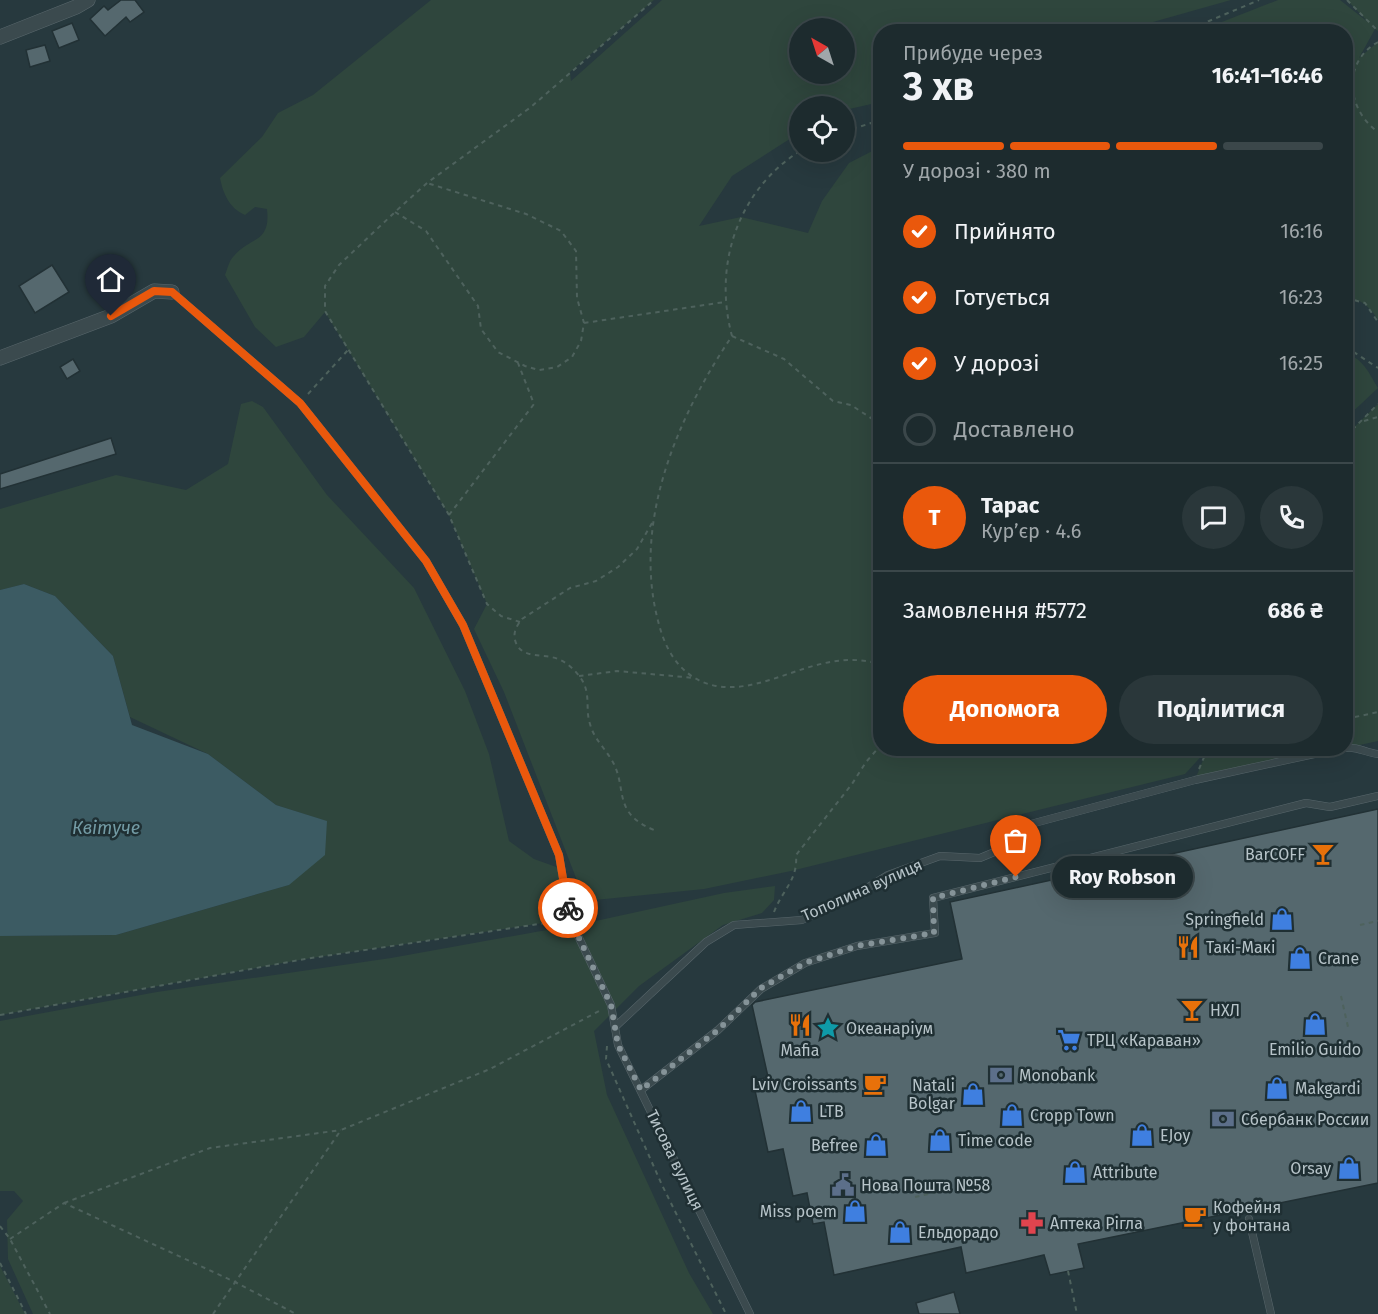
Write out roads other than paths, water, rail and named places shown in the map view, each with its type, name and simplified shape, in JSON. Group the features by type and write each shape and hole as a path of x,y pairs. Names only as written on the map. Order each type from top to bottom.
{"street":[{"path":"0,37 76,8 88,0"},
{"path":"0,358 111,316 154,291 172,292"}],"lane":[{"name":"Тисова вулиця","path":"172,292 300,403 426,561 463,625 559,855 570,919 611,1005 618,1045 750,1314"},
{"name":"Тополина вулиця","path":"1353,746 1365,752 1378,754"},
{"name":"Тополина вулиця","path":"615,1026 706,942 734,925 771,920 802,920 859,893 888,875 940,856 980,858 1004,848 1027,825 1195,780 1306,756"},
{"path":"641,1090 718,1030 761,988 805,963 857,946 934,933 933,898 1306,802 1330,807 1378,796"},
{"path":"1250,1219 1271,1314"}],"water":[{"name":"Квітуче","path":"24,584 55,596 113,656 132,725 208,754 276,805 327,821 325,855 289,885 116,935 0,936 0,590"}],"place":[{"name":"BarCOFF","path":"1323,854"},
{"name":"Roy Robson","path":"1016,877"},
{"name":"Springfield","path":"1282,919"},
{"name":"Такі-Макі","path":"1188,947"},
{"name":"Crane","path":"1300,958"},
{"name":"НХЛ","path":"1192,1010"},
{"name":"Emilio Guido","path":"1315,1024"},
{"name":"Mafia","path":"800,1025"},
{"name":"Океанаріум","path":"828,1028"},
{"name":"ТРЦ «Караван»","path":"1069,1040"},
{"name":"Monobank","path":"1001,1075"},
{"name":"Lviv Croissants","path":"875,1084"},
{"name":"Makgardi","path":"1277,1088"},
{"name":"Natali Bolgar","path":"973,1094"},
{"name":"LTB","path":"801,1111"},
{"name":"Cropp Town","path":"1012,1115"},
{"name":"Сбербанк России","path":"1223,1119"},
{"name":"EJoy","path":"1142,1135"},
{"name":"Time code","path":"940,1140"},
{"name":"Befree","path":"876,1145"},
{"name":"Orsay","path":"1349,1168"},
{"name":"Attribute","path":"1075,1172"},
{"name":"Нова Пошта №58","path":"843,1185"},
{"name":"Miss poem","path":"855,1211"},
{"name":"Кофейня у фонтана","path":"1195,1216"},
{"name":"Аптека Рігла","path":"1032,1223"},
{"name":"Ельдорадо","path":"900,1232"}]}
